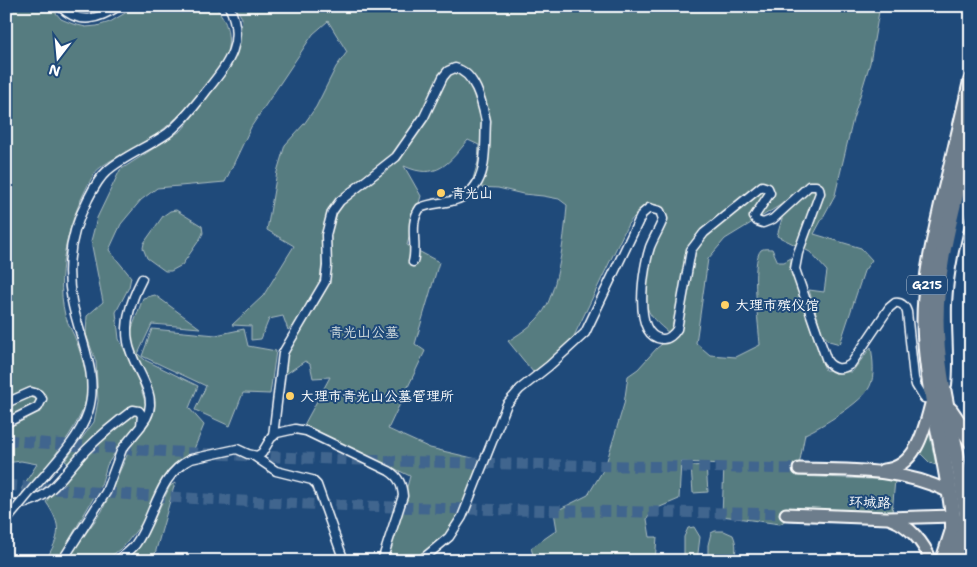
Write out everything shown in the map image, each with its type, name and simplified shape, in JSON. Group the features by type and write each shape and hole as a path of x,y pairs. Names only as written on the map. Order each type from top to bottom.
{"highway":[{"name":"G215","path":"941,400 927,366 925,335 928,274 971,81"},
{"name":"G215","path":"961,491 941,400 936,334 940,275 971,134"},
{"path":"941,400 971,441"},
{"path":"954,561 965,529 961,491"},
{"path":"943,561 953,530 964,515"}],"main road":[{"path":"878,471 893,468 905,461 914,452 941,400"},
{"path":"798,469 878,471 961,491"},
{"name":"环城路","path":"786,514 887,518 964,515"},
{"path":"887,518 903,525 915,536 926,549 931,561"}],"street":[{"path":"60,6 77,17 88,19 100,16 120,6"},
{"path":"6,521 74,439 88,411 92,392 89,365 72,302 70,286 70,250 77,221 94,188 105,172 171,130 197,104 223,71 230,59 235,41 235,22 229,6"},
{"path":"254,456 262,453 273,436 283,353 288,341 325,282 327,266 326,235 332,212 340,201 396,157 424,117 443,77 448,71 455,68 465,73 473,82 485,115 483,172 478,184 468,195 457,200 430,204 420,208 413,233 416,248 413,262"},
{"path":"420,561 449,537 462,517 507,404 520,389 549,366 585,333 642,214 649,208 660,210 663,218 650,247 642,285 644,317 650,332 662,340 672,335 678,327 691,250 704,233 762,186 768,188 770,193 754,217 757,221 763,223 773,219 809,186 816,186 819,188 820,194 795,265 799,282 829,364 834,368 840,369 848,366 856,358 889,308 895,303 900,303 906,308 907,312 916,385 924,398 941,400 948,364 946,334 948,276 971,175"},
{"path":"62,561 106,492 122,449 146,420 149,412 151,397 133,358 127,334 129,310 142,279"},
{"path":"6,403 31,392 38,394 42,400 38,407 6,423"},
{"path":"6,506 37,500 48,492 66,474 86,449 134,410 139,410 142,415 141,426"},
{"path":"273,436 282,431 295,429 306,431 398,477 403,496 382,561"},
{"path":"117,561 135,545 164,486 185,462 232,449 240,449 276,471 289,476 312,480 321,493 344,561"},
{"path":"53,464 66,474"}],"green space":[{"path":"6,6 50,6 61,19 86,27 110,22 137,6 214,6 224,20 228,36 227,53 224,61 211,80 163,130 98,169 78,206 63,261 62,298 65,315 77,343 85,369 87,395 78,421 70,434 23,496 22,488 37,464 21,461 6,463"},
{"name":"青光山公墓","path":"235,6 880,6 870,63 853,119 835,195 814,234 861,248 872,260 864,271 840,344 829,341 822,333 809,290 824,292 827,271 810,252 777,236 787,201 725,239 708,259 696,343 710,355 736,357 760,345 756,280 758,257 761,250 772,249 778,262 784,262 791,258 790,268 825,370 852,372 871,347 873,367 873,377 870,386 859,399 831,420 805,434 797,476 895,480 892,513 785,510 786,520 780,524 722,516 724,464 681,462 679,499 653,510 647,519 650,537 657,537 655,561 535,561 531,548 557,530 554,512 588,495 605,467 624,404 628,376 638,369 657,348 672,336 651,316 644,296 645,273 648,261 665,217 650,205 640,211 628,224 574,336 554,357 533,372 508,341 535,321 547,305 558,270 567,205 559,199 498,188 476,187 473,179 478,162 479,145 468,140 455,156 434,170 425,172 404,166 421,196 407,245 439,262 415,344 425,351 388,429 430,448 481,460 464,502 446,537 414,561 388,558 410,476 304,425 330,377 313,378 310,364 305,361 283,376 286,354 327,287 326,243 332,211 325,234 319,290 300,321 288,330 283,316 269,319 261,339 251,340 251,326 232,325 263,296 294,246 267,230 277,172 285,145 316,107 336,67 347,52 328,21 313,34 251,127 225,182 157,188 141,200 121,224 109,250 131,277 129,287 116,312 119,339 136,373 146,405 153,396 135,356 131,331 143,298 155,295 200,328 152,324 138,354 145,360 198,386 189,408 204,425 192,454 168,470 146,518 124,546 105,561 66,561 102,511 128,453 123,440 107,465 101,485 57,561 45,561 54,545 58,532 55,518 46,502 73,466 65,461 94,422 98,401 96,362 86,334 87,316 103,302 91,241 97,218 120,170 182,130 221,80 238,49 242,18","holes":["388,157 397,162 348,196"]},
{"path":"176,210 202,226 203,233 182,265 171,271 165,271 147,258 143,248 144,243 163,216 170,211"},
{"path":"152,329 216,335 244,329 248,346 276,351 270,394 243,393 230,426 195,410 206,386 142,356"},
{"path":"929,431 936,465 930,463 919,452"},
{"path":"706,465 708,492 693,493 691,466"},
{"path":"175,483 153,561 124,561 144,540 170,486"},
{"path":"694,527 700,537 697,561 684,561 684,537 688,528"},
{"path":"724,531 733,535 736,548 734,561 708,561 708,545 711,533"}],"waterway":[{"path":"971,331 971,339"}],"tunnel":[{"path":"6,440 105,448 303,458 501,464 799,469"},
{"path":"6,485 198,499 327,505 786,514"}],"place":[{"name":"青光山","path":"441,193"},
{"name":"大理市殡仪馆","path":"725,305"},
{"name":"大理市青光山公墓管理所","path":"290,396"}]}
